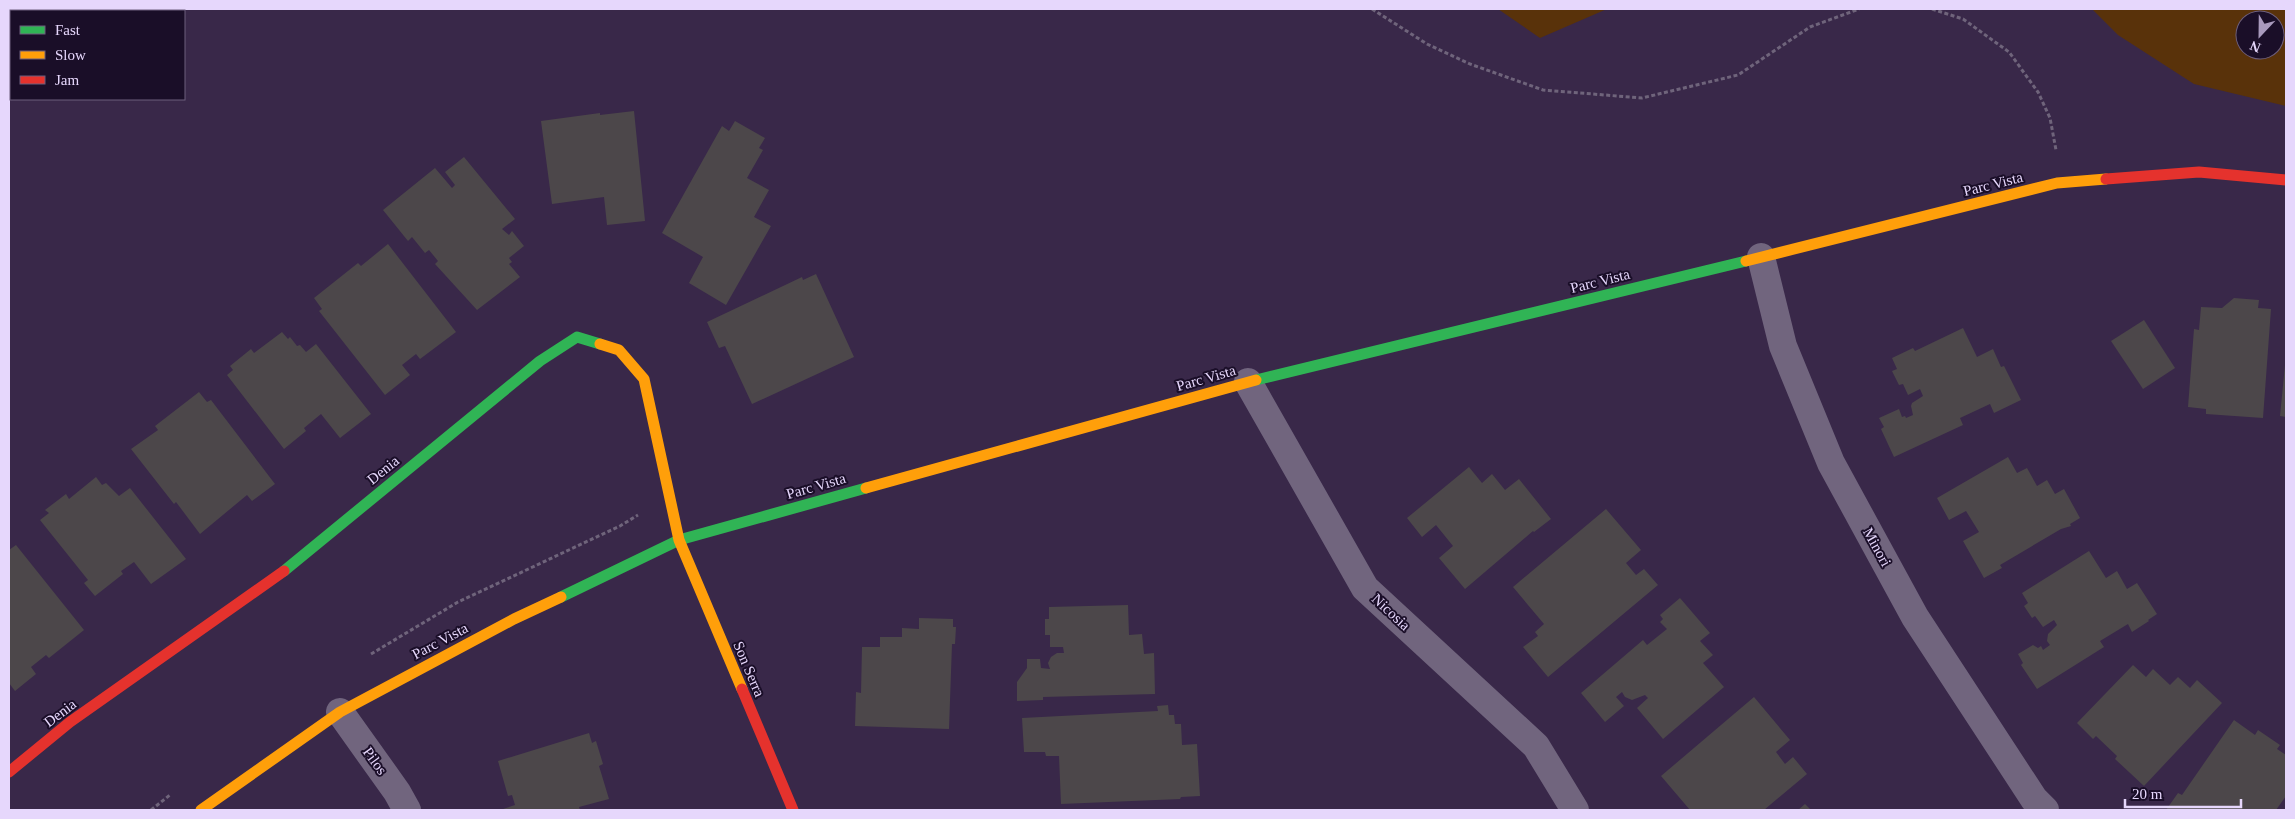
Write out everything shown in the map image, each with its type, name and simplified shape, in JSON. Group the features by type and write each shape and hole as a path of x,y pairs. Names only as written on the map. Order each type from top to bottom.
{"street":[{"name":"Parc Vista","path":"201,810 340,712 514,618 678,540 1248,382 1761,258 2057,183 2199,172 2286,180"},
{"name":"Minori","path":"1761,258 1783,346 1831,463 1915,617 2034,799 2045,810"},
{"name":"Denia","path":"9,772 70,722 270,583 540,360 577,337 619,350 644,379 678,540"},
{"name":"Nicosia","path":"1248,382 1365,588 1536,746 1575,810"},
{"name":"Son Serra","path":"678,540 793,810"},
{"name":"Pilos","path":"340,712 397,792 407,810"}],"path":[{"path":"1372,9 1427,44 1470,64 1543,90 1642,98 1738,74 1810,28 1859,9"},
{"path":"1932,9 1962,19 2010,52 2038,92 2050,118 2056,143 2057,183"}],"shaded area":[{"path":"1498,9 1607,9 1540,38"},
{"path":"2092,9 2286,9 2286,106 2194,84 2118,35"}],"building":[{"path":"634,111 645,221 607,225 604,197 552,204 541,121 600,113 600,115"},
{"path":"735,121 765,138 759,148 763,150 747,178 769,190 754,217 771,226 726,305 689,283 703,257 662,233 722,126 729,131"},
{"path":"464,157 515,219 502,229 509,235 512,231 524,246 509,258 512,262 509,264 520,277 477,310 435,264 438,261 429,250 425,253 412,237 408,241 383,210 435,168 452,188 455,185 445,172"},
{"path":"388,244 456,332 420,359 416,354 402,365 410,375 385,395 319,311 322,309 314,298 358,263 361,266"},
{"path":"816,274 854,357 752,404 725,346 719,348 707,322 802,277 803,280"},
{"path":"2234,298 2259,300 2258,308 2271,309 2263,418 2206,414 2206,409 2188,407 2194,329 2199,330 2201,307 2222,308"},
{"path":"2144,320 2175,368 2143,389 2111,341"},
{"path":"1963,328 1977,357 1993,349 2001,367 2004,366 2021,400 1994,413 1990,404 1960,418 1963,425 1894,457 1881,429 1884,427 1879,418 1899,409 1902,417 1905,416 1906,418 1913,415 1912,403 1923,396 1920,389 1908,395 1903,384 1899,385 1892,371 1897,369 1892,358 1913,348 1915,351"},
{"path":"282,332 288,339 290,337 297,346 300,345 306,352 316,344 371,414 340,438 321,414 304,428 306,431 284,449 227,375 233,370 230,366 251,349 254,353"},
{"path":"2286,365 2286,417 2280,416"},
{"path":"199,392 207,402 211,400 275,484 252,501 247,495 200,534 176,502 174,504 131,449 158,430 155,426"},
{"path":"2008,457 2017,473 2027,468 2037,486 2047,480 2055,494 2064,489 2080,518 2070,524 2071,526 2061,529 2000,565 2002,568 1984,578 1963,541 1979,532 1966,511 1949,520 1937,498"},
{"path":"1469,467 1482,483 1492,474 1505,490 1519,479 1551,519 1533,531 1465,589 1439,558 1453,546 1436,525 1422,537 1407,518"},
{"path":"96,477 102,485 106,483 119,496 130,488 186,559 151,584 134,562 121,571 123,574 95,596 84,583 88,580 40,520 49,513 45,510 66,494 69,499"},
{"path":"1606,509 1641,550 1626,563 1636,575 1644,569 1658,585 1548,677 1523,647 1538,636 1535,632 1544,624 1513,587"},
{"path":"16,545 84,630 49,658 46,655 31,667 36,674 15,691 9,683 9,550"},
{"path":"2089,551 2106,578 2117,571 2127,589 2137,583 2157,614 2132,632 2128,624 2100,641 2104,647 2037,689 2021,665 2023,663 2018,654 2033,645 2038,648 2041,646 2043,650 2050,645 2047,641 2048,634 2057,625 2054,620 2043,627 2035,616 2032,618 2024,606 2028,603 2022,593"},
{"path":"1680,598 1710,633 1700,641 1713,655 1703,663 1724,687 1663,739 1637,708 1648,698 1645,695 1632,700 1625,697 1622,692 1616,697 1624,706 1605,722 1581,693 1643,640 1647,645 1667,629 1660,622 1663,619 1660,615"},
{"path":"1128,605 1129,635 1142,634 1144,654 1154,653 1155,694 1043,697 1043,700 1017,701 1017,682 1027,668 1027,659 1040,659 1041,668 1050,669 1048,663 1051,657 1057,653 1064,653 1063,647 1050,647 1050,635 1045,635 1045,619 1049,619 1049,607"},
{"path":"919,618 953,619 953,627 956,627 955,644 952,644 949,729 855,726 856,692 861,693 862,647 880,647 880,637 902,637 902,628 919,629"},
{"path":"2133,665 2146,677 2153,669 2170,685 2178,677 2190,688 2197,680 2222,703 2144,786 2115,759 2117,756 2096,736 2093,739 2077,723"},
{"path":"1754,697 1790,740 1776,752 1785,764 1793,757 1807,774 1764,810 1690,810 1661,776"},
{"path":"1168,705 1169,715 1174,715 1175,724 1181,724 1182,745 1197,744 1200,796 1181,797 1180,799 1061,804 1059,756 1046,756 1045,752 1024,752 1022,718 1158,711 1157,706"},
{"path":"2234,720 2255,735 2258,730 2280,745 2277,749 2286,755 2286,796 2276,810 2166,810 2178,793 2182,795"},
{"path":"589,733 592,743 596,741 603,764 599,766 609,799 579,807 580,810 500,810 515,805 512,795 508,796 498,761"},
{"path":"1805,804 1811,810 1798,810"}],"traffic: fast":[{"path":"1256,380 1746,261"},
{"path":"284,571 540,361 577,337 600,344"},
{"path":"561,597 679,540 866,488"}],"traffic: slow":[{"path":"1746,261 2057,183 2106,179"},
{"path":"600,344 619,350 644,379 679,540 742,689"},
{"path":"866,488 1256,380"},
{"path":"201,810 340,712 514,619 561,597"}],"traffic: jam":[{"path":"2106,179 2199,172 2286,180"},
{"path":"9,772 70,722 284,571"},
{"path":"742,689 793,810"}]}
